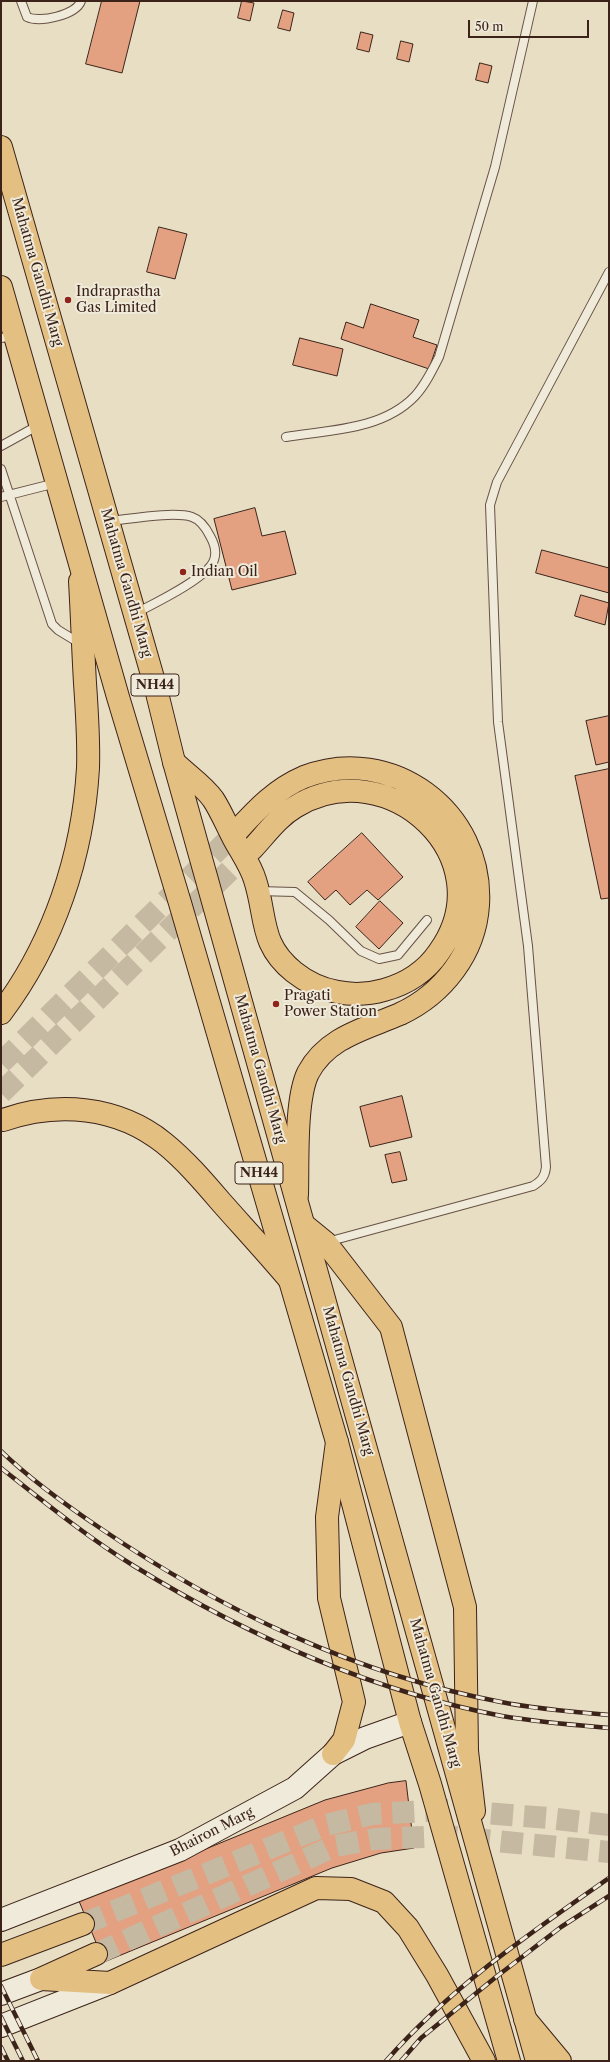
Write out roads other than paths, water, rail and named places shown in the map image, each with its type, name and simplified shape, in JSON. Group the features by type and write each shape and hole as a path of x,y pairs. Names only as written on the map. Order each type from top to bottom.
{"main road":[{"name":"Mahatma Gandhi Marg","path":"1,147 135,613 174,762 457,1772 478,1855 537,2061"},
{"name":"Mahatma Gandhi Marg","path":"1,287 8,337 40,424 337,1442 410,1722 430,1784 509,2061"},
{"path":"1,1013 25,977 41,947 60,903 81,827 88,768 88,738 79,560"},
{"path":"174,762 212,799 255,879 267,938 283,961 300,976 319,986 347,993 376,992 390,989 415,976 426,967 444,945 451,932 458,904 458,890 455,868 446,846 437,833 414,811 386,796 370,792 339,791 310,799 283,815 252,849"},
{"path":"237,831 263,802 290,783 306,777 338,769 372,770 406,781 435,800 458,826 468,846 477,872 478,906 476,923 463,956 450,975 430,996 415,1006 340,1039 321,1054 307,1075 300,1100 297,1199"},
{"path":"3,1120 40,1110 78,1109 115,1116 148,1132 163,1142 182,1159 289,1279"},
{"path":"304,1225 326,1243 390,1327 465,1607 467,1751 478,1855"},
{"path":"333,1754 344,1740 354,1702 329,1598 327,1517 337,1442"},
{"name":"Bhairon Marg","path":"1,1920 180,1850 296,1788 333,1754 365,1738 410,1722"},
{"path":"1,2026 110,1983 316,1888 351,1889 384,1902 408,1928 484,2061"},
{"path":"1,1956 83,1924"},
{"path":"1,1994 40,1979 96,1954"},
{"path":"40,1979 110,1983"},
{"path":"525,2019 560,2061"}],"lane":[{"path":"21,1 27,17 33,20 47,19 72,11 80,5 81,1"},
{"path":"286,437 362,425 389,416 414,397 428,379 439,357 495,167 533,1"},
{"path":"326,1243 533,1186 541,1181 545,1175 546,1168 528,946 498,722 490,506 497,482 609,272"},
{"path":"1,446 40,424"},
{"path":"1,469 5,496 52,624 58,630 84,645"},
{"path":"5,496 57,483"},
{"path":"108,521 177,515 192,517 205,526 215,544 214,560 200,576 169,596 135,613"},
{"path":"258,891 295,892 361,951 380,959 398,955 427,920"}],"tunnel":[{"path":"1,1063 237,831"},
{"path":"1,1093 252,849"},
{"path":"83,1924 326,1825 372,1814 445,1810 548,1818 609,1825"},
{"path":"96,1954 335,1846 375,1839 445,1836 609,1852"}],"railway":[{"path":"1,1451 24,1472 62,1501 146,1558 193,1586 292,1636 343,1657 395,1675 448,1690 528,1707 609,1715"},
{"path":"1,1468 83,1531 134,1566 220,1615 311,1658 405,1692 453,1705 515,1718 609,1728"},
{"path":"386,2061 437,2009 492,1963 609,1878"},
{"path":"401,2061 421,2038 496,1977 561,1927 609,1896"},
{"path":"1,1986 38,2061"},
{"path":"1,2017 23,2061"},
{"path":"1,2047 8,2061"}],"place":[{"name":"Indraprastha Gas Limited","path":"68,300"},
{"name":"Indian Oil","path":"183,572"},
{"name":"Pragati Power Station","path":"276,1004"}]}
